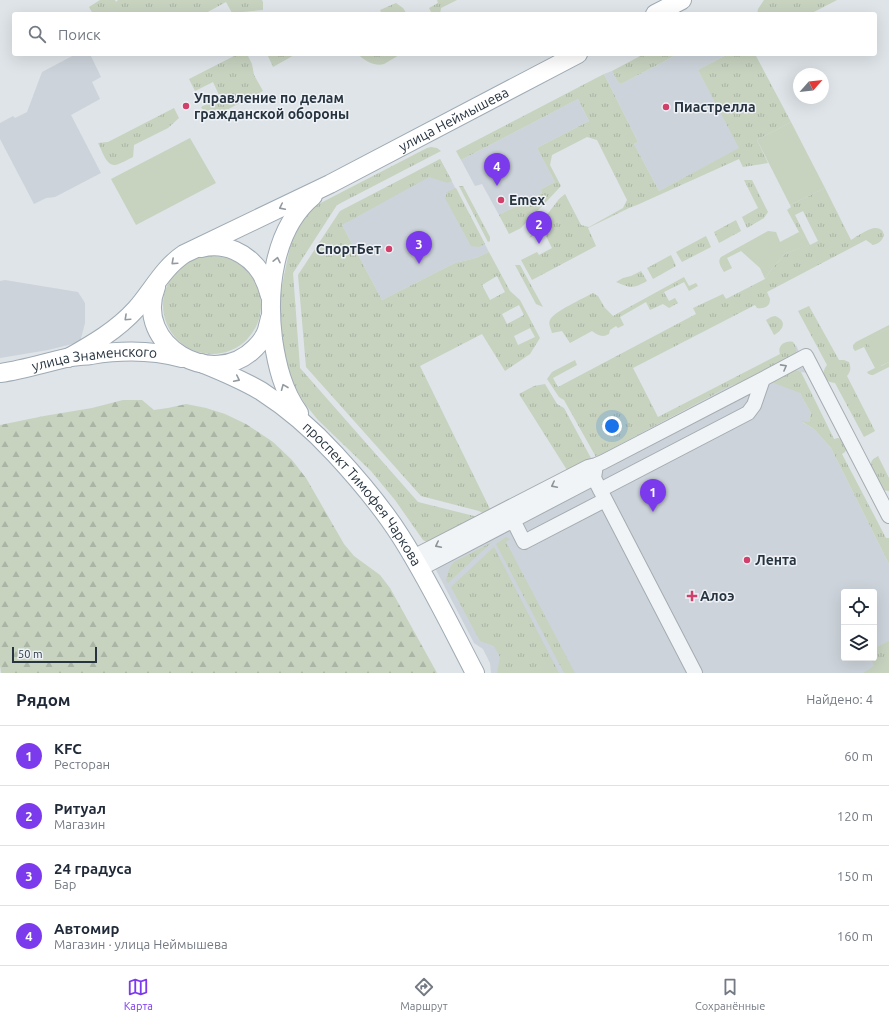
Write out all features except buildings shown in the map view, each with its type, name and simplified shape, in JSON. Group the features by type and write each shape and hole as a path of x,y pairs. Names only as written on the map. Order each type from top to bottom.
{"main road":[{"path":"659,12 682,0"},
{"name":"улица Неймышева","path":"330,184 574,56"},
{"path":"68,358 94,344 115,329 139,306 160,277 176,260 191,250 330,184"},
{"path":"160,277 152,298 151,309 157,330 165,343 195,362 218,365 230,363 242,358 252,351 267,331 271,307 273,278 278,254 290,222 298,210 306,202 330,184"},
{"path":"191,250 208,246 220,246 232,249 252,262 261,273 267,284 271,307 276,360 280,376 294,405 313,431"},
{"name":"улица Знаменского","path":"0,373 68,358 120,351 162,353 195,362"},
{"name":"проспект Тимофея Чаркова","path":"195,362 223,372 260,391 288,410 313,431 350,469 390,521 417,563 475,673"}],"street":[{"path":"417,563 513,520 596,480 763,379 806,356 885,500 889,516"},
{"path":"417,563 596,480 748,412 754,405 763,379"},
{"path":"513,520 524,542 596,480"},
{"path":"596,480 695,673"}],"shaded area":[{"path":"72,56 91,56 101,77 92,82 100,99 71,115 101,173 55,197 46,198 34,204 0,139 0,123 13,116 15,118 27,112 42,72"},
{"path":"674,56 724,56 698,70 740,148 659,191 634,144 638,142 604,74 612,71 618,82 621,84"},
{"path":"578,99 589,121 537,148 555,182 541,189 542,193 499,215 482,184 475,186 461,160"},
{"path":"440,159 489,252 476,258 455,263 382,300 342,225"},
{"path":"5,280 78,292 85,303 85,323 80,342 48,350 0,358 0,281"},
{"path":"796,345 808,373 794,369 800,393 811,413 809,422 802,422 814,429 831,448 889,564 889,673 491,673 490,663 483,649 474,643 422,543 426,544 592,460 730,386 749,381 796,350"}],"green space":[{"path":"100,0 115,0 116,2 118,0 262,0 263,2 263,10 242,12 231,12 226,2 208,12 92,12 89,7"},
{"path":"437,0 457,0 441,8 440,12 431,12 429,8 438,3"},
{"path":"764,0 837,0 814,12 757,12"},
{"path":"396,3 406,12 381,12 380,10"},
{"path":"234,56 248,56 252,64 254,75 263,91 209,119 201,107 220,97 213,82 195,91 189,79"},
{"path":"268,56 292,56 273,67"},
{"path":"360,56 398,56 381,65 377,65 363,59"},
{"path":"640,56 674,56 621,84 618,82 612,71"},
{"path":"724,56 756,56 791,122 757,140 768,163 743,167 739,159 588,228 596,246 532,280 521,260 537,252 539,255 552,248 543,230 529,238 559,199 565,194 581,225 589,227 623,208 627,200 597,140 587,137 552,155 550,165 561,186 521,228 509,234 499,215 542,193 541,189 555,182 537,148 589,121 578,99 461,160 456,151 604,74 638,142 634,144 659,191 739,148 698,70"},
{"path":"174,108 179,118 168,128 134,145 133,157 115,165 109,163 98,143 108,142"},
{"path":"791,122 825,188 790,205 757,140"},
{"path":"190,138 216,183 136,225 111,179"},
{"path":"431,147 437,148 441,151 337,205 293,273 300,368 418,502 478,517 427,542 423,540 395,500 371,471 318,420 305,404 296,389 290,374 282,348 280,324 281,290 294,232 311,208"},
{"path":"440,159 452,181 448,183 429,177 342,225 382,300 455,263 476,258 489,252 510,291 520,300 540,338 530,354 505,371 482,334 420,366 490,509 567,470 519,394 534,386 545,384 557,404 564,408 592,460 486,515 479,511 421,496 306,367 298,275 340,211","holes":["497,276 505,292 490,300 482,285","519,305 524,315 507,324 502,314","530,328 535,337 518,345 514,336"]},
{"path":"744,180 752,180 768,212 764,218 747,228 742,217 758,208"},
{"path":"459,186 463,186 490,237 490,241 488,242"},
{"path":"456,188 485,244 479,247 471,246 445,198 447,192"},
{"path":"825,188 851,240 874,228 878,228 883,232 883,238 881,241 873,245 866,240 767,292 770,302 766,307 757,308 755,305 633,368 658,417 780,354 779,351 782,344 793,342 796,346 796,353 749,381 730,386 596,457 564,400 559,397 547,379 552,372 575,360 577,365 553,378 558,387 696,314 693,308 723,294 726,299 765,279 786,253 809,245 799,232 787,210 791,207 790,205","holes":["803,211 818,241 810,245 795,215"]},
{"path":"736,220 741,231 719,243 714,232"},
{"path":"768,231 776,232 780,242 799,232 810,245 786,253 765,279 760,268 741,251 727,258 732,268 724,272 719,263 721,257"},
{"path":"706,236 711,247 682,262 676,252"},
{"path":"671,255 676,266 653,279 647,268"},
{"path":"212,256 231,259 247,270 258,286 261,305 258,324 247,340 231,351 212,354 193,351 177,340 166,324 163,305 166,286 177,270 193,259"},
{"path":"515,265 520,265 543,307 536,304"},
{"path":"641,271 647,281 632,287 616,282 623,278"},
{"path":"684,277 689,286 696,283 698,286 689,291 684,282 664,292 669,301 675,298 678,303 669,308 663,304 650,310 646,302 620,317 624,325 618,328 616,326 610,330 609,334 607,335 600,336 592,331 570,343 562,331 552,333 549,323 552,317 563,309 593,293 598,296 605,308 613,316"},
{"path":"809,306 839,360 849,362 850,369 847,376 875,431 864,437 835,383 828,381 824,377 824,371 827,365 798,311"},
{"path":"775,316 782,320 783,326 780,331 774,335 766,320"},
{"path":"889,325 889,328 867,340 881,366 889,362 889,367 870,375 867,372 875,368 864,347 855,351 853,345"},
{"path":"889,328 889,362 880,366 866,340"},
{"path":"794,369 801,372 834,439 842,439 847,448 842,454 886,538 889,538 889,564 831,448 814,429 801,421 809,422 811,413 800,393 769,381"},
{"path":"123,400 142,400 154,410 186,404 206,408 225,414 246,424 273,442 292,460 306,478 344,544 354,556 380,575 390,588 437,673 1,673 0,425 92,408"},
{"path":"878,456 889,478 889,491 881,488 873,472 871,462"},
{"path":"506,537 510,539 506,542 575,673 564,673 496,544"},
{"path":"492,542 448,583 446,580 447,575 454,562"},
{"path":"494,547 559,673 497,673 500,657 494,646 480,641 451,587"},
{"path":"889,641 889,673 863,673 874,666 872,661 877,661 877,647"}],"place":[{"name":"Управление по делам гражданской обороны","path":"186,106"},
{"name":"Пиастрелла","path":"666,107"},
{"name":"Автомир","path":"497,186"},
{"name":"Emex","path":"501,200"},
{"name":"Ритуал","path":"539,244"},
{"name":"СпортБет","path":"389,249"},
{"name":"24 градуса","path":"419,264"},
{"name":"KFC","path":"653,512"},
{"name":"Лента","path":"747,560"},
{"name":"Алоэ","path":"692,596"}]}
